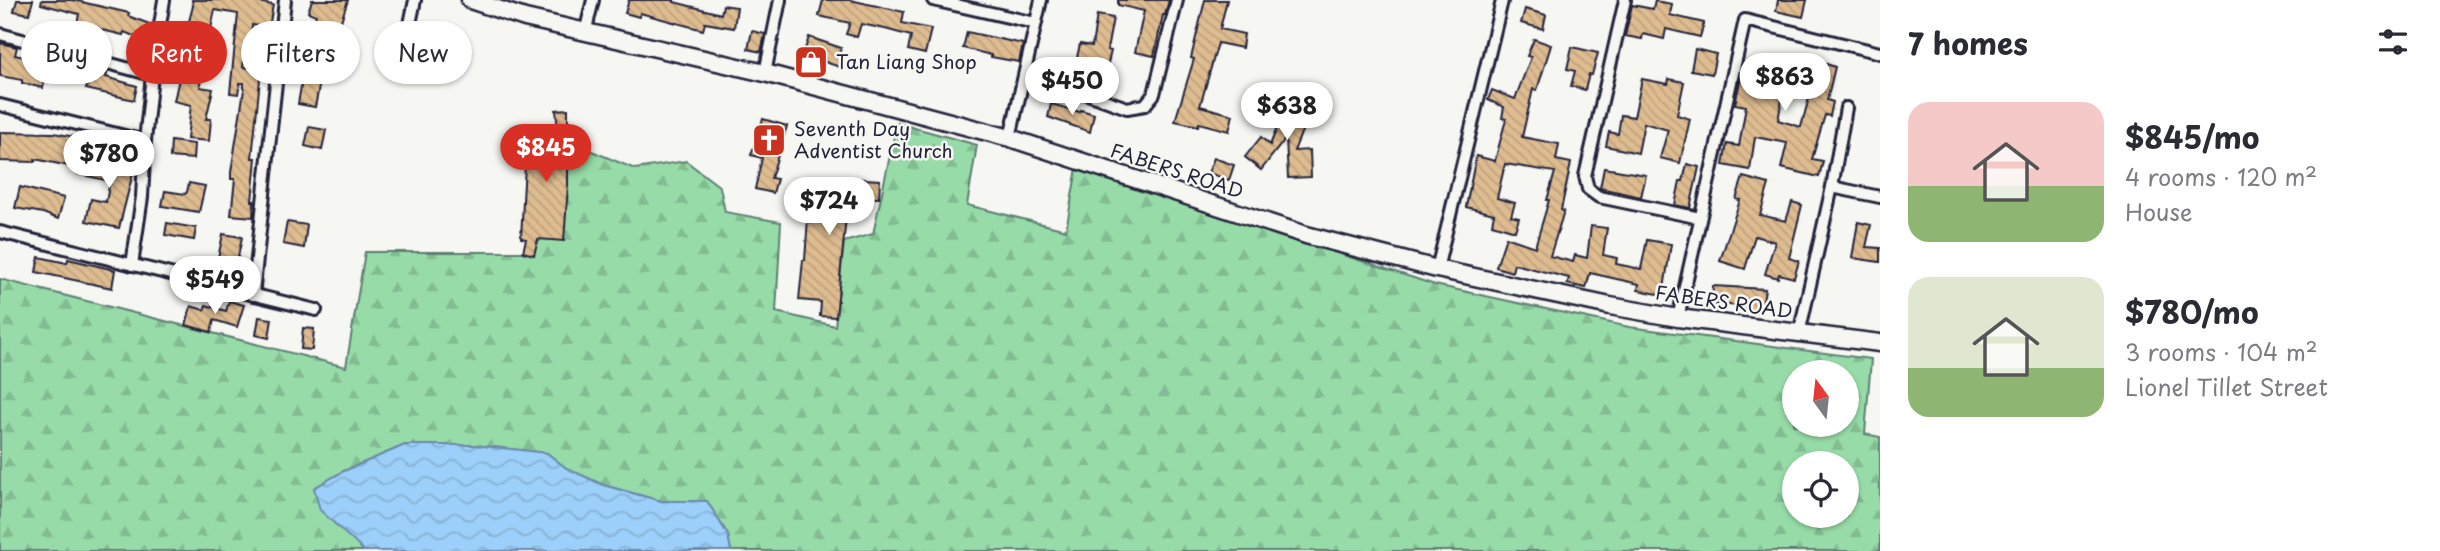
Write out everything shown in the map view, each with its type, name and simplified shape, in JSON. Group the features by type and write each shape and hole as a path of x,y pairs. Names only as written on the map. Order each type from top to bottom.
{"main road":[{"name":"FABERS ROAD","path":"470,0 525,18 765,73 1010,138 1306,236 1437,269 1678,318 1880,343"}],"street":[{"path":"161,21 164,0"},
{"path":"253,295 285,0"},
{"path":"411,21 415,0"},
{"path":"585,33 593,0"},
{"path":"765,73 780,0"},
{"path":"933,0 1035,23"},
{"path":"1010,138 1041,0"},
{"path":"1026,74 1127,108 1145,106 1154,94 1177,0"},
{"path":"1625,0 1585,176 1588,189 1599,197 1700,218"},
{"path":"1437,269 1502,1"},
{"path":"1678,318 1745,20 1880,53"},
{"path":"0,34 126,68"},
{"path":"132,265 142,197 151,84"},
{"path":"0,105 145,141"},
{"path":"1799,334 1832,187 1846,108"},
{"path":"1832,187 1880,197"},
{"path":"0,232 316,310"}],"green space":[{"path":"897,123 977,145 967,205 1066,230 1077,168 1435,285 1629,327 1871,359 1865,434 1880,437 1880,551 731,551 728,535 707,501 661,501 603,485 566,468 547,453 474,445 405,445 344,471 314,488 364,551 0,551 0,279 346,367 365,252 521,252 553,232 565,140 635,169 686,161 720,187 725,212 781,222 776,312 835,326 844,242 873,234"}],"water":[{"path":"405,445 474,445 547,453 566,468 603,485 661,501 707,501 728,535 731,551 364,551 320,510 314,488 344,471"}],"building":[{"path":"17,0 33,0 29,14 14,11"},
{"path":"42,0 73,0 129,13 128,16 141,21 126,21 126,33 123,35 112,32 112,21 78,21 79,14 41,4"},
{"path":"192,0 247,0 273,5 270,21 241,21 241,83 238,94 230,93 238,14 215,10 213,21 189,21"},
{"path":"312,0 348,0 341,21 314,21 316,15 308,12"},
{"path":"629,0 674,0 721,14 723,5 737,7 734,28 705,23 703,30 640,13 639,17 625,13"},
{"path":"823,0 850,0 904,12 902,23 931,29 925,54 908,50 911,36 885,29 861,24 857,37 846,34 850,23 819,16"},
{"path":"1118,0 1169,0 1154,56 1135,52 1144,11 1118,5"},
{"path":"1205,0 1227,0 1220,29 1244,34 1242,48 1218,43 1200,106 1233,115 1229,131 1199,123 1198,126 1175,121 1194,59 1191,58"},
{"path":"1778,0 1807,0 1803,17 1776,11"},
{"path":"1655,1 1672,4 1670,15 1704,23 1700,37 1666,29 1664,39 1643,34 1642,39 1625,36 1632,5 1653,9"},
{"path":"1525,9 1546,15 1543,29 1521,23"},
{"path":"1097,15 1113,18 1107,50 1111,51 1106,71 1092,68 1091,76 1074,71 1080,44 1092,46"},
{"path":"752,31 765,34 761,52 748,49"},
{"path":"967,32 1023,44 1019,62 963,48"},
{"path":"809,37 841,48 839,55 843,56 840,67 803,55"},
{"path":"1534,39 1551,45 1537,90 1533,89 1522,137 1559,144 1556,160 1571,163 1561,210 1564,211 1550,256 1573,262 1575,255 1587,258 1591,226 1607,228 1603,255 1617,258 1616,264 1641,269 1647,240 1671,244 1663,295 1638,290 1639,284 1590,273 1586,288 1567,284 1569,278 1514,264 1512,272 1496,267 1506,237 1535,247 1555,172 1505,164 1497,198 1515,203 1511,216 1519,218 1515,231 1492,224 1494,214 1466,207 1476,156 1495,161 1506,119 1502,118 1504,107 1488,100 1492,90 1515,99 1531,57 1527,56"},
{"path":"0,43 17,47 15,55 21,56 21,80 0,76"},
{"path":"1572,47 1598,53 1585,90 1571,86 1575,71 1567,69"},
{"path":"1695,49 1716,54 1712,74 1691,70"},
{"path":"1804,56 1835,67 1827,100 1833,102 1830,116 1825,115 1812,159 1823,161 1819,177 1781,168 1787,143 1755,137 1750,170 1723,165 1727,144 1739,146 1746,106 1735,104 1741,77 1766,82 1771,57 1795,62 1796,57 1803,59","holes":["1786,80 1812,87 1801,127 1778,120"]},
{"path":"112,79 137,86 134,100 86,89 88,84 112,84"},
{"path":"1642,79 1668,84 1669,79 1684,82 1677,115 1690,119 1680,163 1660,158 1668,130 1644,123 1638,153 1606,146 1609,132 1618,134 1621,115 1634,117"},
{"path":"26,84 44,84 43,88"},
{"path":"178,84 200,84 200,87 213,89 206,119 211,119 209,141 187,139 191,105 174,101"},
{"path":"244,84 259,84 252,158 256,158 253,217 231,215 235,179 231,179 231,172"},
{"path":"301,84 320,84 315,107 298,104"},
{"path":"1290,97 1312,106 1294,151 1310,150 1311,177 1288,178 1286,138 1261,170 1245,157 1261,137 1270,145"},
{"path":"1051,104 1094,114 1090,132 1048,117"},
{"path":"568,109 568,185 564,241 538,239 534,255 523,252 526,239 521,238 527,128 558,129 556,110"},
{"name":"Seventh Day Adventist Church","path":"763,119 787,126 771,178 777,179 773,193 755,189 762,158 751,155"},
{"path":"309,127 326,130 322,150 305,146"},
{"path":"0,132 54,133 75,137 69,166 35,159 35,162 0,161"},
{"path":"171,141 194,144 193,159 170,157"},
{"path":"81,158 123,166 125,159 136,161 119,228 86,221 91,199 106,202 110,181 78,174"},
{"path":"1214,158 1234,165 1229,180 1208,173"},
{"path":"1687,164 1699,167 1690,208 1675,205"},
{"path":"1604,168 1646,175 1641,197 1600,188"},
{"path":"811,176 880,180 879,198 848,197 836,317 820,316 821,302 799,300 805,260"},
{"path":"1743,177 1769,184 1760,215 1786,221 1792,202 1802,205 1789,258 1799,261 1794,278 1779,274 1778,278 1765,274 1775,242 1755,236 1745,269 1720,261 1740,200 1736,199"},
{"path":"189,183 205,186 199,212 162,206 165,191 185,194"},
{"path":"20,187 64,198 58,219 15,208"},
{"path":"287,222 307,225 304,248 283,244"},
{"path":"1858,222 1871,225 1866,247 1880,248 1880,262 1852,258"},
{"path":"167,223 196,228 194,240 165,235"},
{"path":"223,234 242,237 237,262 218,258"},
{"path":"39,257 67,263 68,259 115,270 112,288 36,272"},
{"path":"1713,286 1765,289 1761,313 1743,310 1744,306 1712,304"},
{"path":"229,301 244,305 237,327 214,320 211,332 186,325 191,306 204,310 206,305 226,311"},
{"path":"259,317 272,319 269,338 256,335"},
{"path":"303,328 314,329 312,350 301,349"}],"place":[{"name":"Tan Liang Shop","path":"811,62"},
{"name":"Seventh Day Adventist Church","path":"769,140"}]}
